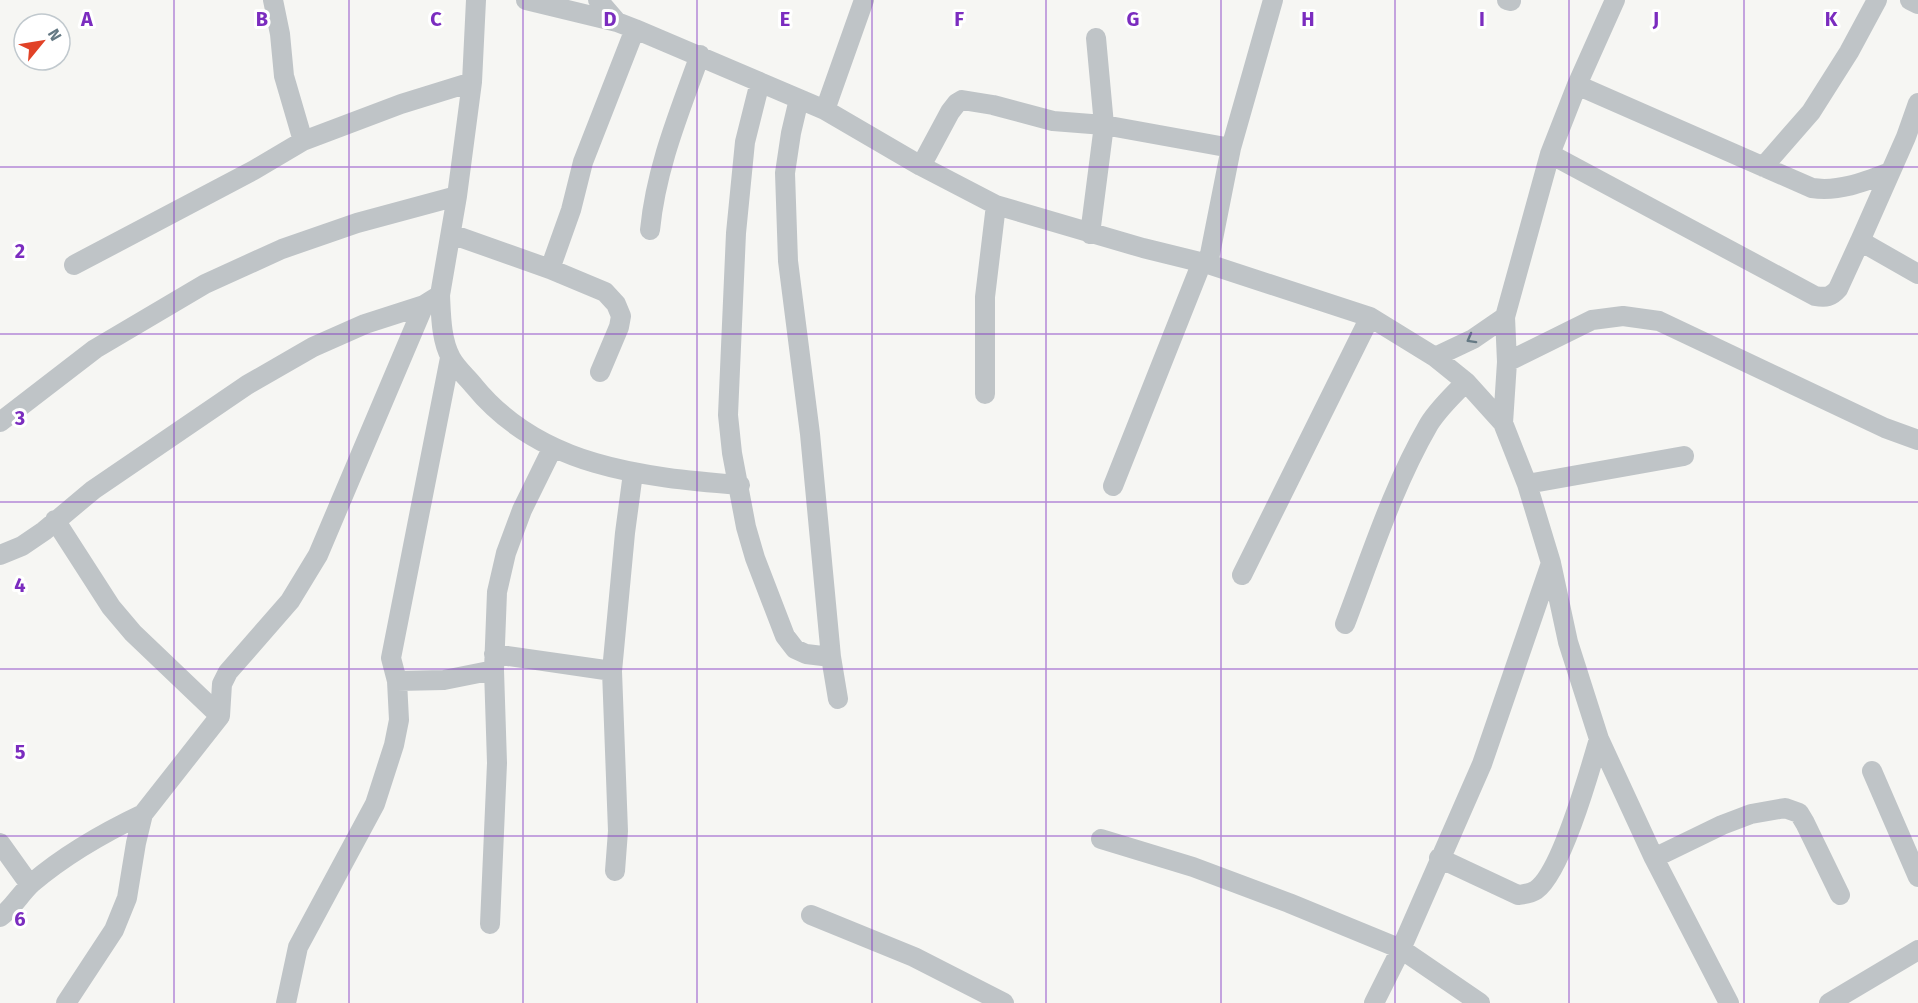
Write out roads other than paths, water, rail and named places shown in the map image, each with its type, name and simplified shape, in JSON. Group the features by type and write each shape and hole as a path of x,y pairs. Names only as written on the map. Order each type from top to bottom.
{"street":[{"path":"273,0 280,34 284,76 303,141"},
{"path":"0,917 30,885 70,853 143,814 220,716 222,684 228,672 291,601 318,555 432,300 451,234 472,82 476,0"},
{"path":"526,0 626,25 700,55 825,110 921,166 996,205 1090,234 1205,263 1370,317 1435,357 1466,382 1503,423 1527,484 1551,563 1568,642 1599,739 1654,858 1729,1003"},
{"path":"598,0 626,25"},
{"path":"825,110 864,0"},
{"path":"1113,486 1205,263 1231,148 1273,0"},
{"path":"1503,423 1507,362 1505,317 1550,154 1577,85 1615,0"},
{"path":"1763,167 1811,112 1849,52 1877,0"},
{"path":"1910,0 1918,4"},
{"path":"550,268 572,210 583,162 626,25"},
{"path":"1090,234 1104,125 1096,38"},
{"path":"650,230 654,198 669,140 700,55"},
{"path":"74,265 254,170 303,141 400,104 472,82"},
{"path":"760,82 745,142 736,233 728,415 732,453 740,485 746,527 784,636 795,649 806,654 831,657"},
{"path":"1577,85 1812,188 1829,190 1860,183 1890,172"},
{"path":"799,99 785,172 788,261 810,434 831,657 838,699"},
{"path":"921,166 950,112 962,100 993,105 1053,121 1104,125 1231,148"},
{"path":"1550,154 1815,296 1825,298 1833,295 1838,289 1918,103"},
{"path":"0,422 95,349 205,284 282,249 357,223 457,196"},
{"path":"985,394 985,297 996,205"},
{"path":"451,234 550,268 605,292 616,304 621,316 619,327 600,372"},
{"path":"1860,241 1918,274"},
{"path":"432,300 450,358 481,395 509,421 553,447 587,462 633,473 684,481 740,485"},
{"path":"0,555 22,546 44,531 93,490 247,384 312,347 365,324 432,300"},
{"path":"1507,362 1592,320 1623,316 1659,321 1885,428 1918,440"},
{"path":"1242,575 1370,317"},
{"path":"1435,357 1473,339 1505,317"},
{"path":"286,1003 298,947 375,804 394,745 399,720 397,681 391,658 450,358"},
{"path":"1345,624 1394,497 1430,422 1466,382"},
{"path":"490,924 497,763 494,662 497,592 506,553 522,510 553,447"},
{"path":"1527,484 1684,456"},
{"path":"615,871 618,831 612,672 633,473"},
{"path":"55,520 111,607 133,633 220,716"},
{"path":"1374,1003 1401,949 1439,858 1482,765 1551,563"},
{"path":"397,681 444,680 494,662 612,672"},
{"path":"1439,858 1518,895 1528,894 1538,889 1554,867 1589,775 1599,739"},
{"path":"1872,771 1918,878"},
{"path":"1654,858 1750,814 1785,808 1798,813 1805,823 1840,895"},
{"path":"66,1003 114,930 127,898 143,814"},
{"path":"1101,839 1203,871 1401,949 1480,1003"},
{"path":"0,843 30,885"},
{"path":"811,915 914,957 1004,1003"},
{"path":"1829,1003 1918,950"}]}
